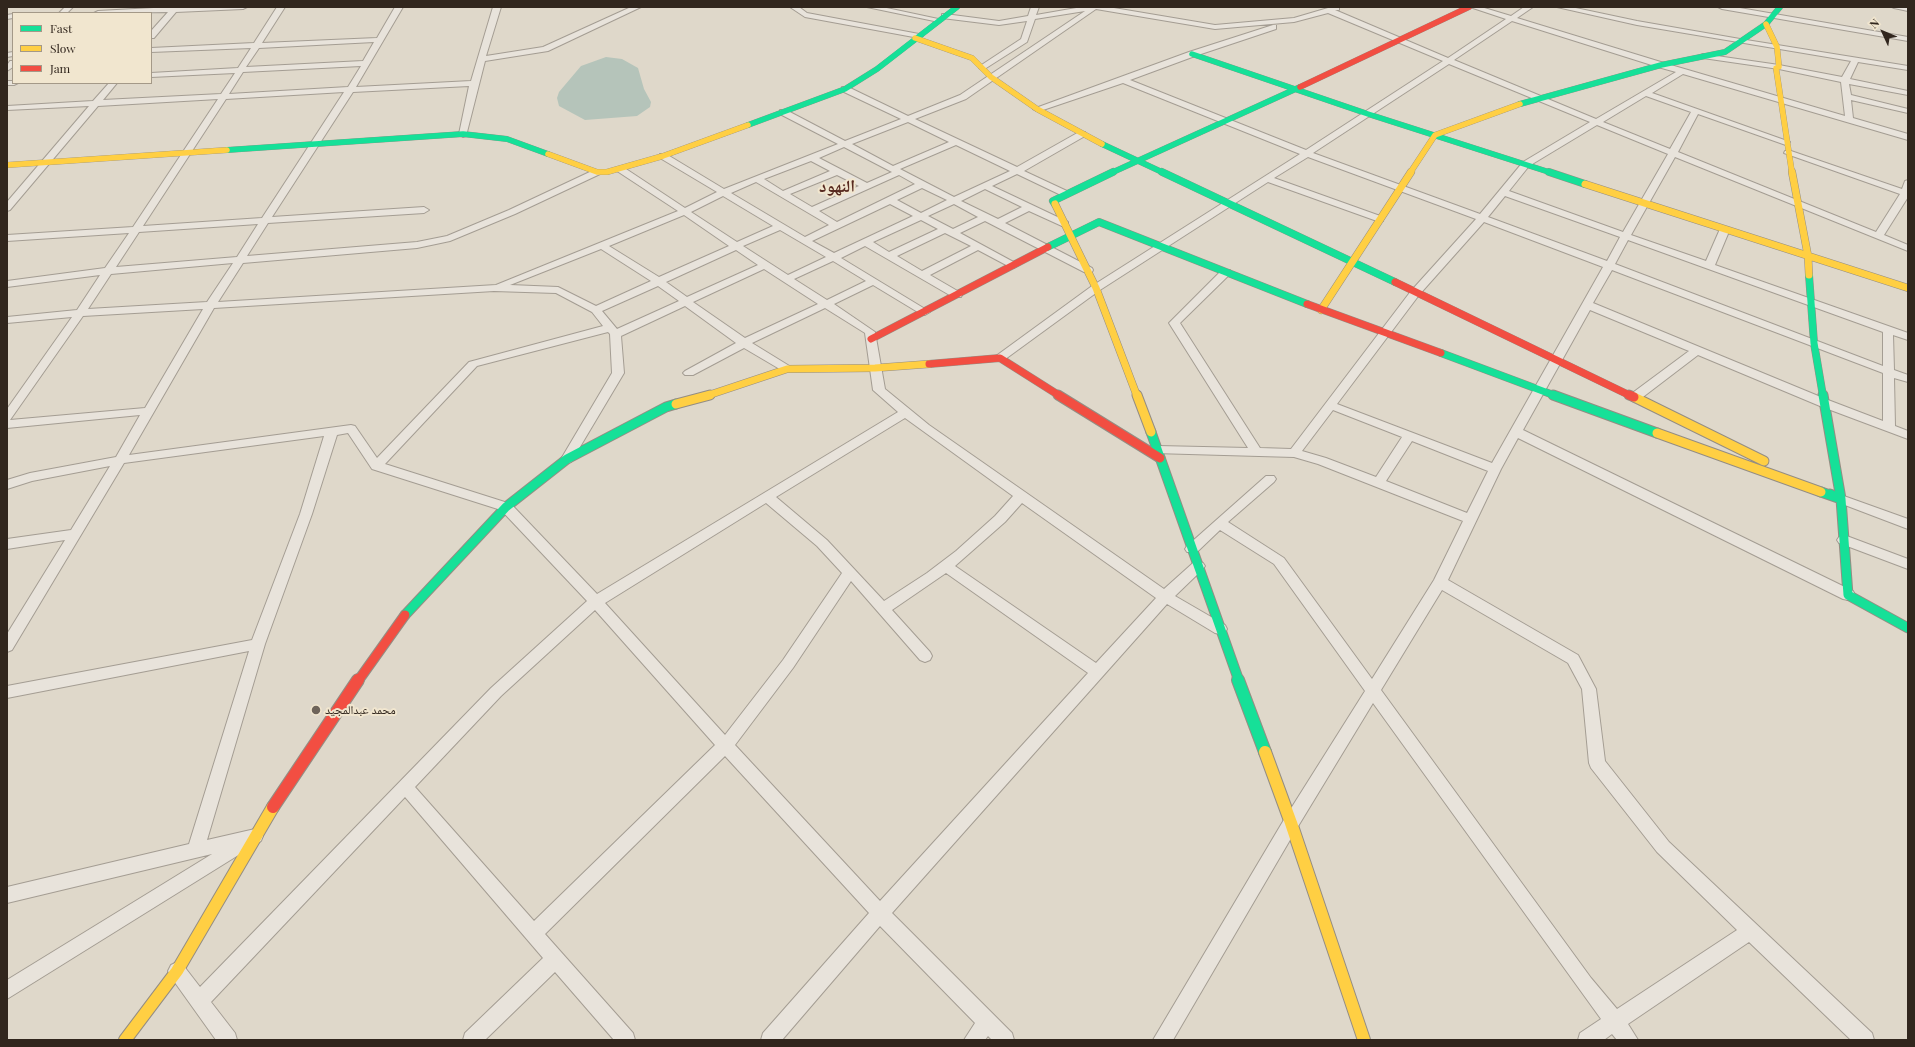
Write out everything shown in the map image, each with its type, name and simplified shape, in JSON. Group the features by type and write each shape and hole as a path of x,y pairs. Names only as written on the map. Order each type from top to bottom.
{"main road":[{"path":"7,165 463,134 507,139 597,172 620,169 663,156 844,89 877,68 957,7"},
{"path":"1364,1040 1291,823 1220,630 1159,454 1096,288 1053,201 1400,41 1469,7"},
{"path":"1321,310 1434,135 1537,98 1662,65 1725,52 1769,20 1780,7"},
{"path":"1769,20 1778,47 1779,67 1776,68 1786,142 1808,256 1814,343 1841,498 1848,595 1908,628"},
{"path":"917,37 972,58 991,77 1037,109 1082,134 1557,359 1841,498"},
{"path":"1192,54 1368,114 1908,288"},
{"path":"871,339 1070,235 1099,222 1321,310 1540,389 1555,397 1841,498"},
{"path":"125,1040 177,972 255,836 301,763 397,624 506,507 567,459 666,407 734,388 787,370 876,368 1000,358 1159,454"}],"street":[{"path":"117,12 243,7"},
{"path":"7,417 80,313 187,153 281,7"},
{"path":"7,646 120,460 210,306 350,90 378,40 399,7"},
{"path":"463,134 474,83 497,7"},
{"path":"482,59 545,49 637,7"},
{"path":"794,7 805,15 917,37"},
{"path":"805,15 818,7"},
{"path":"872,7 942,18 999,24 1095,7 1215,27 1294,20"},
{"path":"983,68 1024,40 1036,7"},
{"path":"494,288 684,212 724,192 963,97 1095,7"},
{"path":"1037,109 1123,80 1192,54 1294,20 1340,7"},
{"path":"1474,7 1662,65 1908,137"},
{"path":"1000,358 1096,288 1368,114 1447,60 1529,7"},
{"path":"1561,7 1594,15 1740,42 1908,68"},
{"path":"1594,15 1600,7"},
{"path":"1722,7 1769,20 1908,39"},
{"path":"1896,7 1908,9"},
{"path":"152,35 174,9"},
{"path":"1328,10 1537,98 1674,152 1908,248"},
{"path":"152,50 257,44 378,40"},
{"path":"1703,56 1779,67 1908,93"},
{"path":"1849,119 1845,80 1856,60"},
{"path":"152,75 365,63"},
{"path":"1294,453 1384,332 1415,293 1482,218 1526,164 1595,121 1683,71"},
{"path":"1123,80 1306,153 1401,187 1908,379"},
{"path":"7,108 474,83"},
{"path":"7,208 112,84"},
{"path":"844,89 1066,194"},
{"path":"1644,93 1786,142"},
{"path":"1847,97 1908,111"},
{"path":"1162,1040 1291,823 1440,582 1495,468 1696,111"},
{"path":"783,112 1088,270"},
{"path":"787,279 1017,171 1082,134"},
{"path":"812,211 867,187 956,142"},
{"path":"1788,153 1906,194"},
{"path":"663,156 925,312"},
{"path":"811,157 867,187"},
{"path":"620,169 765,265 870,332 879,390 925,428 1165,597 1220,630"},
{"path":"783,194 838,171"},
{"path":"7,284 107,271 417,245 450,238 512,212 597,172"},
{"path":"1266,178 1380,219"},
{"path":"757,179 837,226"},
{"path":"1878,236 1906,194 1908,183"},
{"path":"806,240 923,184"},
{"path":"985,186 1065,224"},
{"path":"1502,192 1811,300 1908,337"},
{"path":"890,200 1014,265"},
{"path":"998,223 1029,207"},
{"path":"7,238 264,222 424,210"},
{"path":"889,256 985,217"},
{"path":"596,310 780,226"},
{"path":"1710,265 1725,229"},
{"path":"865,242 957,295"},
{"path":"601,245 659,282 684,302 744,344 787,370"},
{"path":"922,275 979,246"},
{"path":"376,466 473,364 612,331 684,302 765,265"},
{"path":"1226,272 1174,323 1256,451"},
{"path":"689,373 744,344 828,305 874,281"},
{"path":"7,320 80,313 494,288 558,290 596,310 612,331 618,373 567,459"},
{"path":"1588,305 1824,403 1908,435"},
{"path":"1888,329 1889,428"},
{"path":"1634,397 1697,350"},
{"path":"1330,404 1495,468"},
{"path":"7,424 149,411"},
{"path":"199,1001 496,692 595,602 906,412"},
{"path":"7,485 30,477 120,460 351,429 376,466 506,507 880,913 1004,1040"},
{"path":"196,850 258,644 306,514 332,431"},
{"path":"1516,432 1848,595"},
{"path":"1379,483 1410,435"},
{"path":"1159,454 1256,451 1294,453 1322,461 1471,519"},
{"path":"1192,549 1219,523 1270,479"},
{"path":"883,609 945,566 1000,519 1022,496"},
{"path":"767,497 822,543 926,656"},
{"path":"1841,498 1908,524"},
{"path":"1219,523 1279,561 1580,978 1629,1040"},
{"path":"7,544 75,534"},
{"path":"1844,540 1908,564"},
{"path":"945,566 1098,672"},
{"path":"770,1040 880,913 1165,597 1198,566"},
{"path":"533,934 725,746 788,664 850,572"},
{"path":"1440,582 1573,659 1589,689 1598,763 1663,847 1865,1040"},
{"path":"7,692 258,644"},
{"path":"405,786 626,1040"},
{"path":"7,895 255,836"},
{"path":"7,990 255,836"},
{"path":"1587,1040 1750,931"},
{"path":"472,1040 556,959"},
{"path":"177,972 228,1040"},
{"path":"973,1040 986,1022"}],"shaded area":[{"path":"606,57 622,59 638,68 644,89 651,102 650,107 637,116 585,120 559,106 557,98 559,92 581,66"}],"traffic: fast":[{"path":"748,125 845,89 877,69 957,7"},
{"path":"1520,104 1661,65 1725,52 1766,24 1780,7"},
{"path":"1192,54 1368,114 1585,184"},
{"path":"1055,204 1053,201 1072,191 1300,87"},
{"path":"227,150 463,134 507,139 548,154"},
{"path":"1102,144 1395,282"},
{"path":"1048,247 1099,222 1307,304"},
{"path":"1809,275 1814,343 1841,499 1821,492"},
{"path":"1441,353 1657,433"},
{"path":"405,615 506,507 567,459 666,407 676,404"},
{"path":"1151,432 1217,623 1265,752"},
{"path":"1830,494 1841,499 1848,595 1908,628"}],"traffic: slow":[{"path":"1766,24 1777,47 1779,67 1776,68 1786,144 1808,256 1809,275"},
{"path":"915,38 972,58 991,77 1037,109 1102,144"},
{"path":"1321,310 1435,135 1520,104"},
{"path":"548,154 597,172 607,172 663,156 748,125"},
{"path":"7,165 227,150"},
{"path":"1585,184 1908,288"},
{"path":"1055,204 1096,288 1151,432"},
{"path":"676,404 733,388 787,369 875,368 929,364"},
{"path":"1634,397 1764,461"},
{"path":"1657,433 1821,492"},
{"path":"1265,752 1291,823 1364,1040"},
{"path":"125,1040 177,971 244,854 273,807"}],"traffic: jam":[{"path":"1300,87 1469,7"},
{"path":"871,339 1048,247"},
{"path":"1395,282 1634,397"},
{"path":"1307,304 1441,353"},
{"path":"929,364 1000,358 1160,458"},
{"path":"273,807 301,763 397,624 405,615"}],"place":[{"name":"محمد عبدالمجيد","path":"316,710"}],"district":[{"name":"النهود","path":"837,187"}]}
